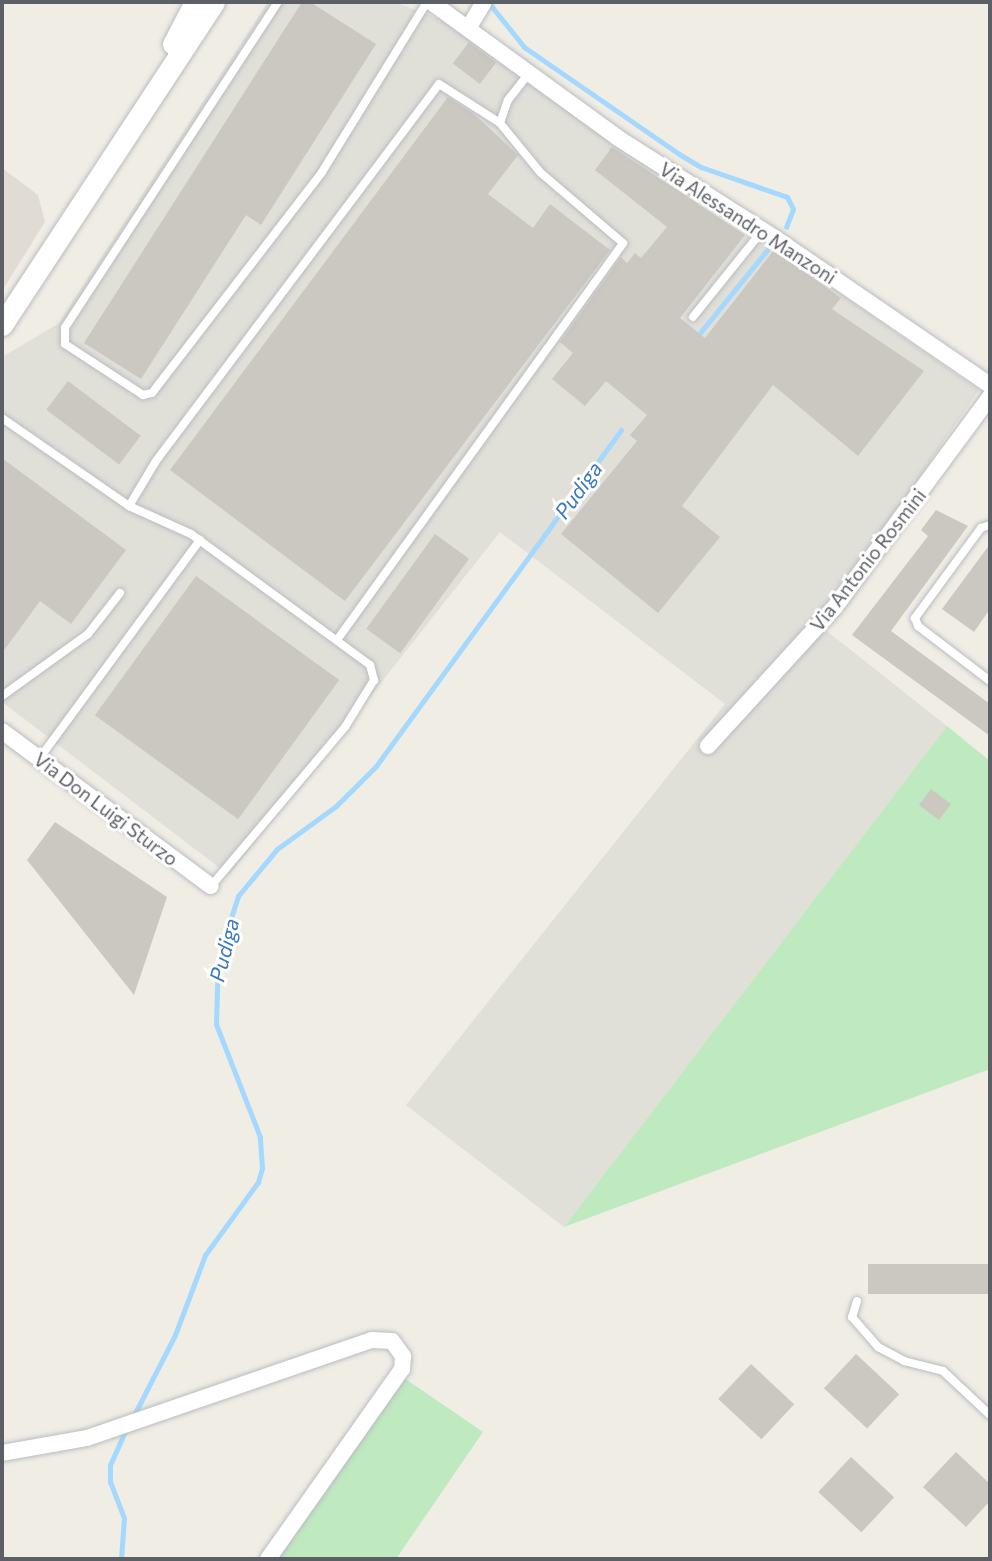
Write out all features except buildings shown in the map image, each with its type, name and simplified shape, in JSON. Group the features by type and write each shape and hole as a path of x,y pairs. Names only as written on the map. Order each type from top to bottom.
{"street":[{"path":"97,177 195,2"},
{"path":"2,325 214,2"},
{"name":"Via Alessandro Manzoni","path":"429,2 469,27 680,180 762,230 990,385"},
{"path":"469,27 481,6"},
{"name":"Via Antonio Rosmini","path":"708,746 835,607 990,397"},
{"name":"Via Don Luigi Sturzo","path":"2,731 211,886"},
{"path":"2,1453 110,1431 372,1339 388,1340 398,1347 403,1356 402,1369 268,1559"}],"lane":[{"path":"278,2 65,328 65,344 143,396 152,393 322,172 429,2"},
{"path":"500,123 508,100 529,73"},
{"path":"129,506 156,461 439,84 500,123 540,172 623,243 337,640"},
{"path":"693,317 762,230"},
{"path":"2,418 129,506 200,540 370,665 374,680 345,727 211,886"},
{"path":"990,525 981,528 915,618 918,626 990,681"},
{"path":"39,759 200,540"},
{"path":"2,696 88,634 120,593"},
{"path":"856,1301 852,1317 878,1347 904,1361 943,1371 990,1415"}],"shaded area":[{"path":"268,2 395,2 447,22 979,390 819,625 947,726 564,1227 406,1105 725,704 500,532 229,875 2,702 2,357 58,324"},
{"path":"2,168 38,195 45,222 2,291"}],"green space":[{"path":"947,726 990,761 990,1069 564,1227"},
{"path":"404,1378 483,1432 396,1559 275,1559"}],"waterway":[{"name":"Pudiga","path":"488,2 524,47 679,154 701,167 787,197 793,209 786,227"},
{"name":"Pudiga","path":"699,334 767,250"},
{"name":"Pudiga","path":"133,1417 175,1335 205,1255 258,1182 262,1168 260,1137 216,1024 218,958 238,896 277,849 336,806 376,766 621,430"},
{"name":"Pudiga","path":"121,1559 124,1518 110,1482 110,1465 126,1429"}]}
